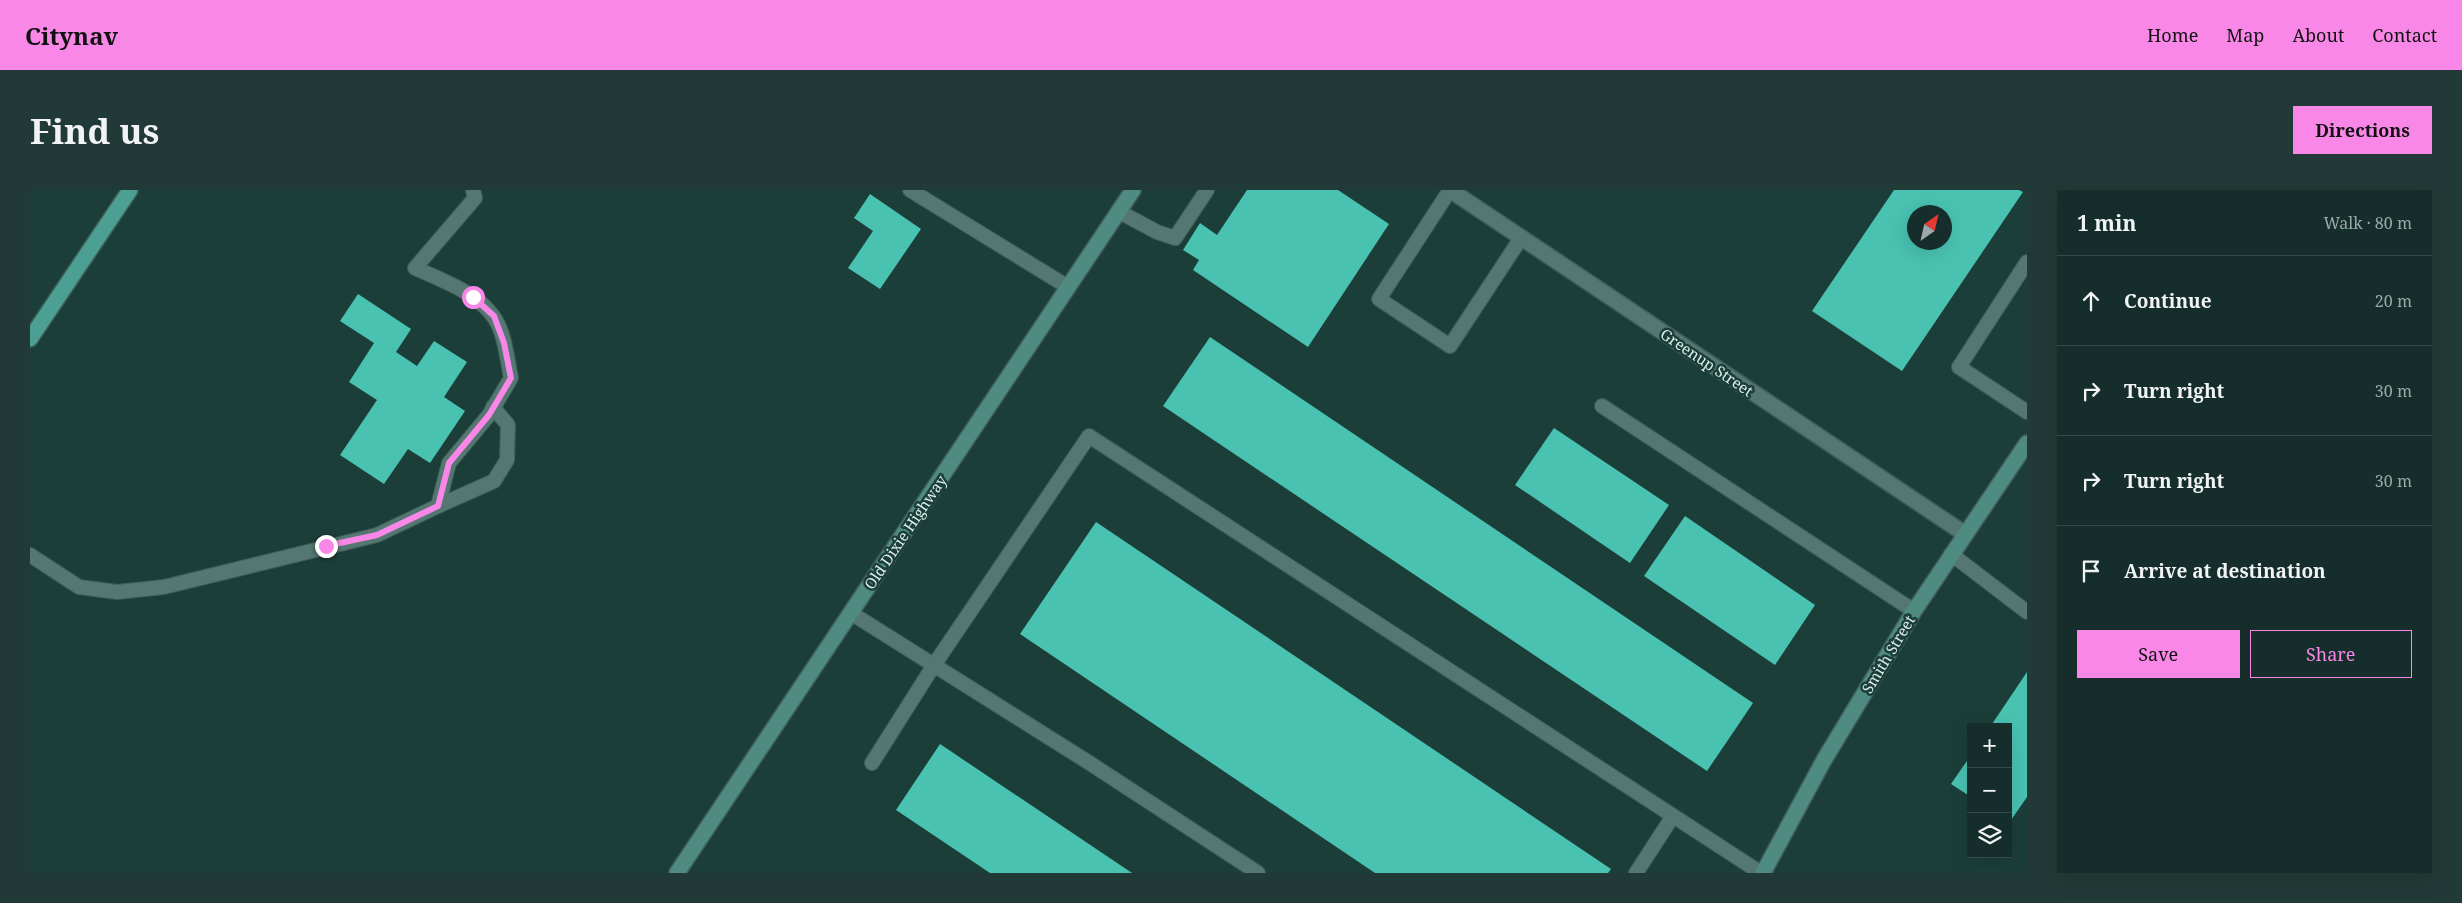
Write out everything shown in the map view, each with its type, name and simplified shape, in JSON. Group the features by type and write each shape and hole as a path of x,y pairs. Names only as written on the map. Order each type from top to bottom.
{"main road":[{"path":"30,339 130,190"}],"street":[{"name":"Old Dixie Highway","path":"677,873 1133,190"},
{"name":"Greenup Street","path":"1450,190 1965,534"},
{"name":"Smith Street","path":"1762,873 1824,760 1914,611 2027,443"}],"lane":[{"path":"438,506 449,463 493,407 511,378 504,343 494,316 473,297 415,268 475,198 473,190"},
{"path":"910,190 1068,287"},
{"path":"1118,211 1157,232 1175,238 1207,190"},
{"path":"1450,190 1379,299 1450,346 1521,238"},
{"path":"2027,262 1959,367 2027,412"},
{"path":"1602,406 1914,611"},
{"path":"30,555 80,587 116,592 164,587 377,535 494,481 507,460 508,425 493,407"},
{"path":"872,764 934,665 1089,436 1762,873"},
{"path":"1951,554 2027,612"},
{"path":"851,613 1258,873"},
{"path":"1636,873 1673,816"}],"building":[{"path":"1247,190 1338,190 1389,224 1308,347 1193,270 1199,260 1183,250 1200,223 1217,235"},
{"path":"1894,190 2019,190 2023,192 1902,371 1812,311"},
{"path":"870,194 921,229 880,289 848,268 873,231 854,218"},
{"path":"358,294 411,329 396,352 417,366 434,341 467,362 444,397 465,411 430,463 408,449 384,484 340,455 377,400 349,382 374,343 340,321"},
{"path":"1210,337 1753,703 1707,771 1163,406"},
{"path":"1554,428 1669,505 1630,563 1515,485"},
{"path":"1685,516 1815,605 1775,665 1644,576"},
{"path":"1096,522 1611,869 1608,873 1375,873 1020,634"},
{"path":"2027,672 2027,797 2012,819 2012,723 1993,723"},
{"path":"940,744 1132,873 990,873 896,810"},
{"path":"1967,761 1967,794 1951,784"}],"route":[{"path":"326,546 377,535 438,506 441,488 449,463 489,415 511,378 504,343 494,316 473,297"}]}
